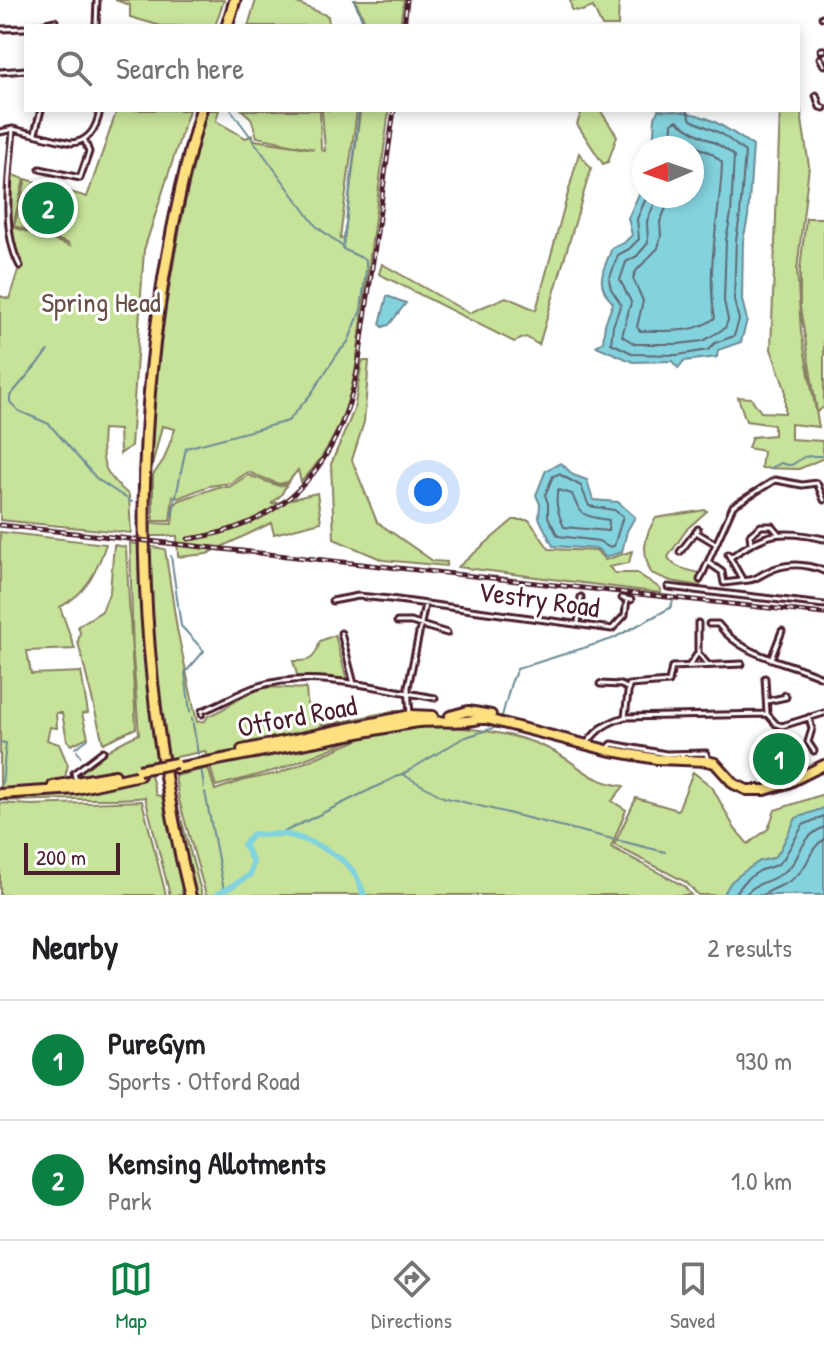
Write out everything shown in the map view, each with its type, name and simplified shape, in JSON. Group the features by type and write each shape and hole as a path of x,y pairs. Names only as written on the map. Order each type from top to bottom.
{"highway":[{"path":"225,24 232,0"},
{"path":"186,893 153,703 144,597 142,503 147,406 159,300 198,112"}],"main road":[{"name":"Otford Road","path":"0,793 76,786 411,719 468,717 587,744 608,745 657,759 715,763 739,788 755,791 788,783 824,765"}],"street":[{"path":"96,24 98,1"},
{"path":"42,24 55,21"},
{"path":"0,29 24,28"},
{"path":"820,58 824,65"},
{"path":"0,72 24,70"},
{"path":"816,95 820,107 824,108"},
{"path":"35,134 40,112"},
{"path":"0,132 13,129 71,143 90,136 99,112"},
{"path":"13,129 5,206 13,257 20,266"},
{"path":"40,169 81,177 89,152 84,140"},
{"path":"700,580 733,506 775,480 802,485 817,483 824,500"},
{"path":"751,543 750,535 761,526 772,526 778,533"},
{"path":"680,552 682,544 697,530 716,544"},
{"path":"742,579 730,556 751,543 790,532 824,539"},
{"path":"708,563 722,572 724,583 750,580 790,564 809,565 824,571"},
{"path":"668,587 824,605"},
{"name":"Vestry Road","path":"332,601 358,596 612,629 625,615 627,599"},
{"path":"578,623 581,597"},
{"path":"411,719 408,687 425,604"},
{"path":"397,622 411,622 447,633"},
{"path":"689,666 698,653 698,623"},
{"path":"709,624 718,624 732,641 824,678"},
{"path":"771,659 782,631"},
{"path":"341,633 354,684"},
{"path":"698,653 708,665"},
{"path":"627,688 630,685 669,682 671,667 742,664"},
{"path":"765,678 767,714 776,724 782,726 824,713"},
{"path":"202,714 202,711 261,685 303,680 383,687 435,698"},
{"path":"600,684 627,688"},
{"path":"625,717 627,688"},
{"path":"767,701 785,695"},
{"path":"587,744 596,732 625,717 767,714"},
{"path":"809,717 812,729 808,748 814,751"},
{"path":"76,786 74,773 103,751"}],"green space":[{"path":"115,0 224,0 216,24 154,24 130,17 130,5"},
{"path":"256,0 290,0 328,16 329,24 249,24"},
{"path":"355,0 404,0 400,24 366,24"},
{"path":"570,0 619,0 618,24 601,24 593,7 582,11 572,10"},
{"path":"800,106 809,166 797,270 801,332 819,427 791,424 791,439 822,441 824,458 799,469 761,468 763,451 748,448 752,437 774,435 774,425 746,421 738,397 751,398 761,412 785,413 785,389 771,349 780,112 800,112"},
{"name":"Spring Head","path":"116,112 188,112 144,250 131,446 120,454 119,430 103,429 105,466 129,495 131,533 0,520 0,296 9,299 20,264 11,244 7,220 6,196 10,174 24,179 13,227 70,246 14,226 26,179 87,197"},
{"path":"207,112 218,112 216,121 246,138 252,135 255,140 314,149 257,137 251,118 244,112 320,112 321,150 325,151 322,112 357,112 340,238 344,239 360,112 389,112 355,372 342,417 329,444 301,482 298,470 288,482 279,484 248,472 231,483 209,486 178,498 173,496 170,521 153,521 153,475 164,459 175,429 162,426 151,470 149,465 163,331 186,198"},
{"path":"581,112 601,112 617,136 608,162 603,164 577,124"},
{"path":"579,153 591,168 539,345 526,337 514,342 379,274 382,264 469,313 506,297 536,310"},
{"path":"806,218 824,218 824,407 817,412 800,307 800,269"},
{"path":"362,361 369,361 364,422 352,460 377,522 433,561 447,562 446,566 383,560 334,539 331,464 354,410"},
{"path":"248,475 279,486 287,484 271,504 317,493 321,522 274,534 271,523 207,554 178,557 177,536 149,536 149,523 172,524 174,505 180,500 218,487 229,487"},
{"path":"705,510 668,557 677,566 700,573 700,586 671,581 651,573 645,545 656,518"},
{"path":"513,520 529,520 549,549 597,551 605,560 632,551 629,563 609,567 615,573 637,573 661,589 661,593 458,567"},
{"path":"0,532 106,544 90,580 77,595 60,607 75,649 27,651 31,674 81,672 88,713 82,714 88,737 71,745 67,740 62,713 56,713 57,728 50,727 47,740 59,744 68,765 65,777 79,776 80,770 94,760 139,734 130,543 165,549 177,629 197,722 205,721 208,716 253,692 273,687 306,688 308,713 329,717 321,726 398,710 400,714 351,724 355,739 280,769 216,786 205,751 148,763 156,795 176,800 202,895 170,895 145,797 0,800"},
{"path":"114,545 126,547 136,728 103,743 78,642 78,626 102,611 110,591"},
{"path":"335,635 347,680 298,678 293,661 312,658 320,641"},
{"path":"426,725 488,731 533,742 558,753 600,780 624,786 612,801 626,810 611,847 684,886 691,895 206,895 175,776 208,768 215,790 279,773 356,741 358,737"},
{"path":"693,772 712,787 735,829 748,844 768,829 775,810 824,794 824,895 698,895 686,882 614,845 636,798 678,810"},
{"path":"142,801 166,895 0,895 0,803 31,805"}],"water":[{"path":"657,112 686,112 708,119 753,146 748,217 743,241 742,300 747,320 741,342 718,350 717,357 684,361 678,368 672,361 633,362 596,346 603,342 605,324 613,303 602,283 603,270 612,248 632,235 628,218 633,208 704,208 704,136 654,136"},
{"path":"387,296 406,303 389,325 383,327 380,324"},
{"path":"561,463 573,475 587,480 593,500 618,502 635,517 627,531 622,552 605,557 598,549 553,546 539,518 540,504 536,495 546,470"},
{"path":"824,808 824,895 723,895 731,882 742,873 779,852 796,818"}],"waterway":[{"path":"354,0 364,24"},
{"path":"232,112 316,226 343,247"},
{"path":"359,112 343,249 366,260 366,268"},
{"path":"172,516 186,448 288,421 311,394 348,342 361,310 366,270"},
{"path":"48,351 10,396 10,402 19,411 49,424 97,479 132,502"},
{"path":"768,469 781,463 793,464 806,456 821,456"},
{"path":"171,556 181,626 204,651 185,673 190,712"},
{"path":"501,720 517,669 612,639 670,608 673,601"},
{"path":"192,718 198,754"},
{"path":"403,774 463,738 500,726"},
{"path":"75,748 88,739"},
{"path":"0,742 6,743 2,785"},
{"path":"77,751 81,757"},
{"path":"201,767 204,787"},
{"path":"280,834 402,774 443,797 665,852"},
{"path":"205,792 224,890"},
{"path":"217,895 250,875 253,862 244,845 253,834 288,835 320,846 347,864 364,895"}],"railway":[{"path":"404,24 407,0"},
{"path":"188,539 223,532 254,520 281,504 303,485 322,461 337,434 358,368 394,112"},
{"path":"0,525 824,614"}],"place":[{"name":"Kemsing Allotments","path":"48,208"},
{"name":"PureGym","path":"779,759"}]}
